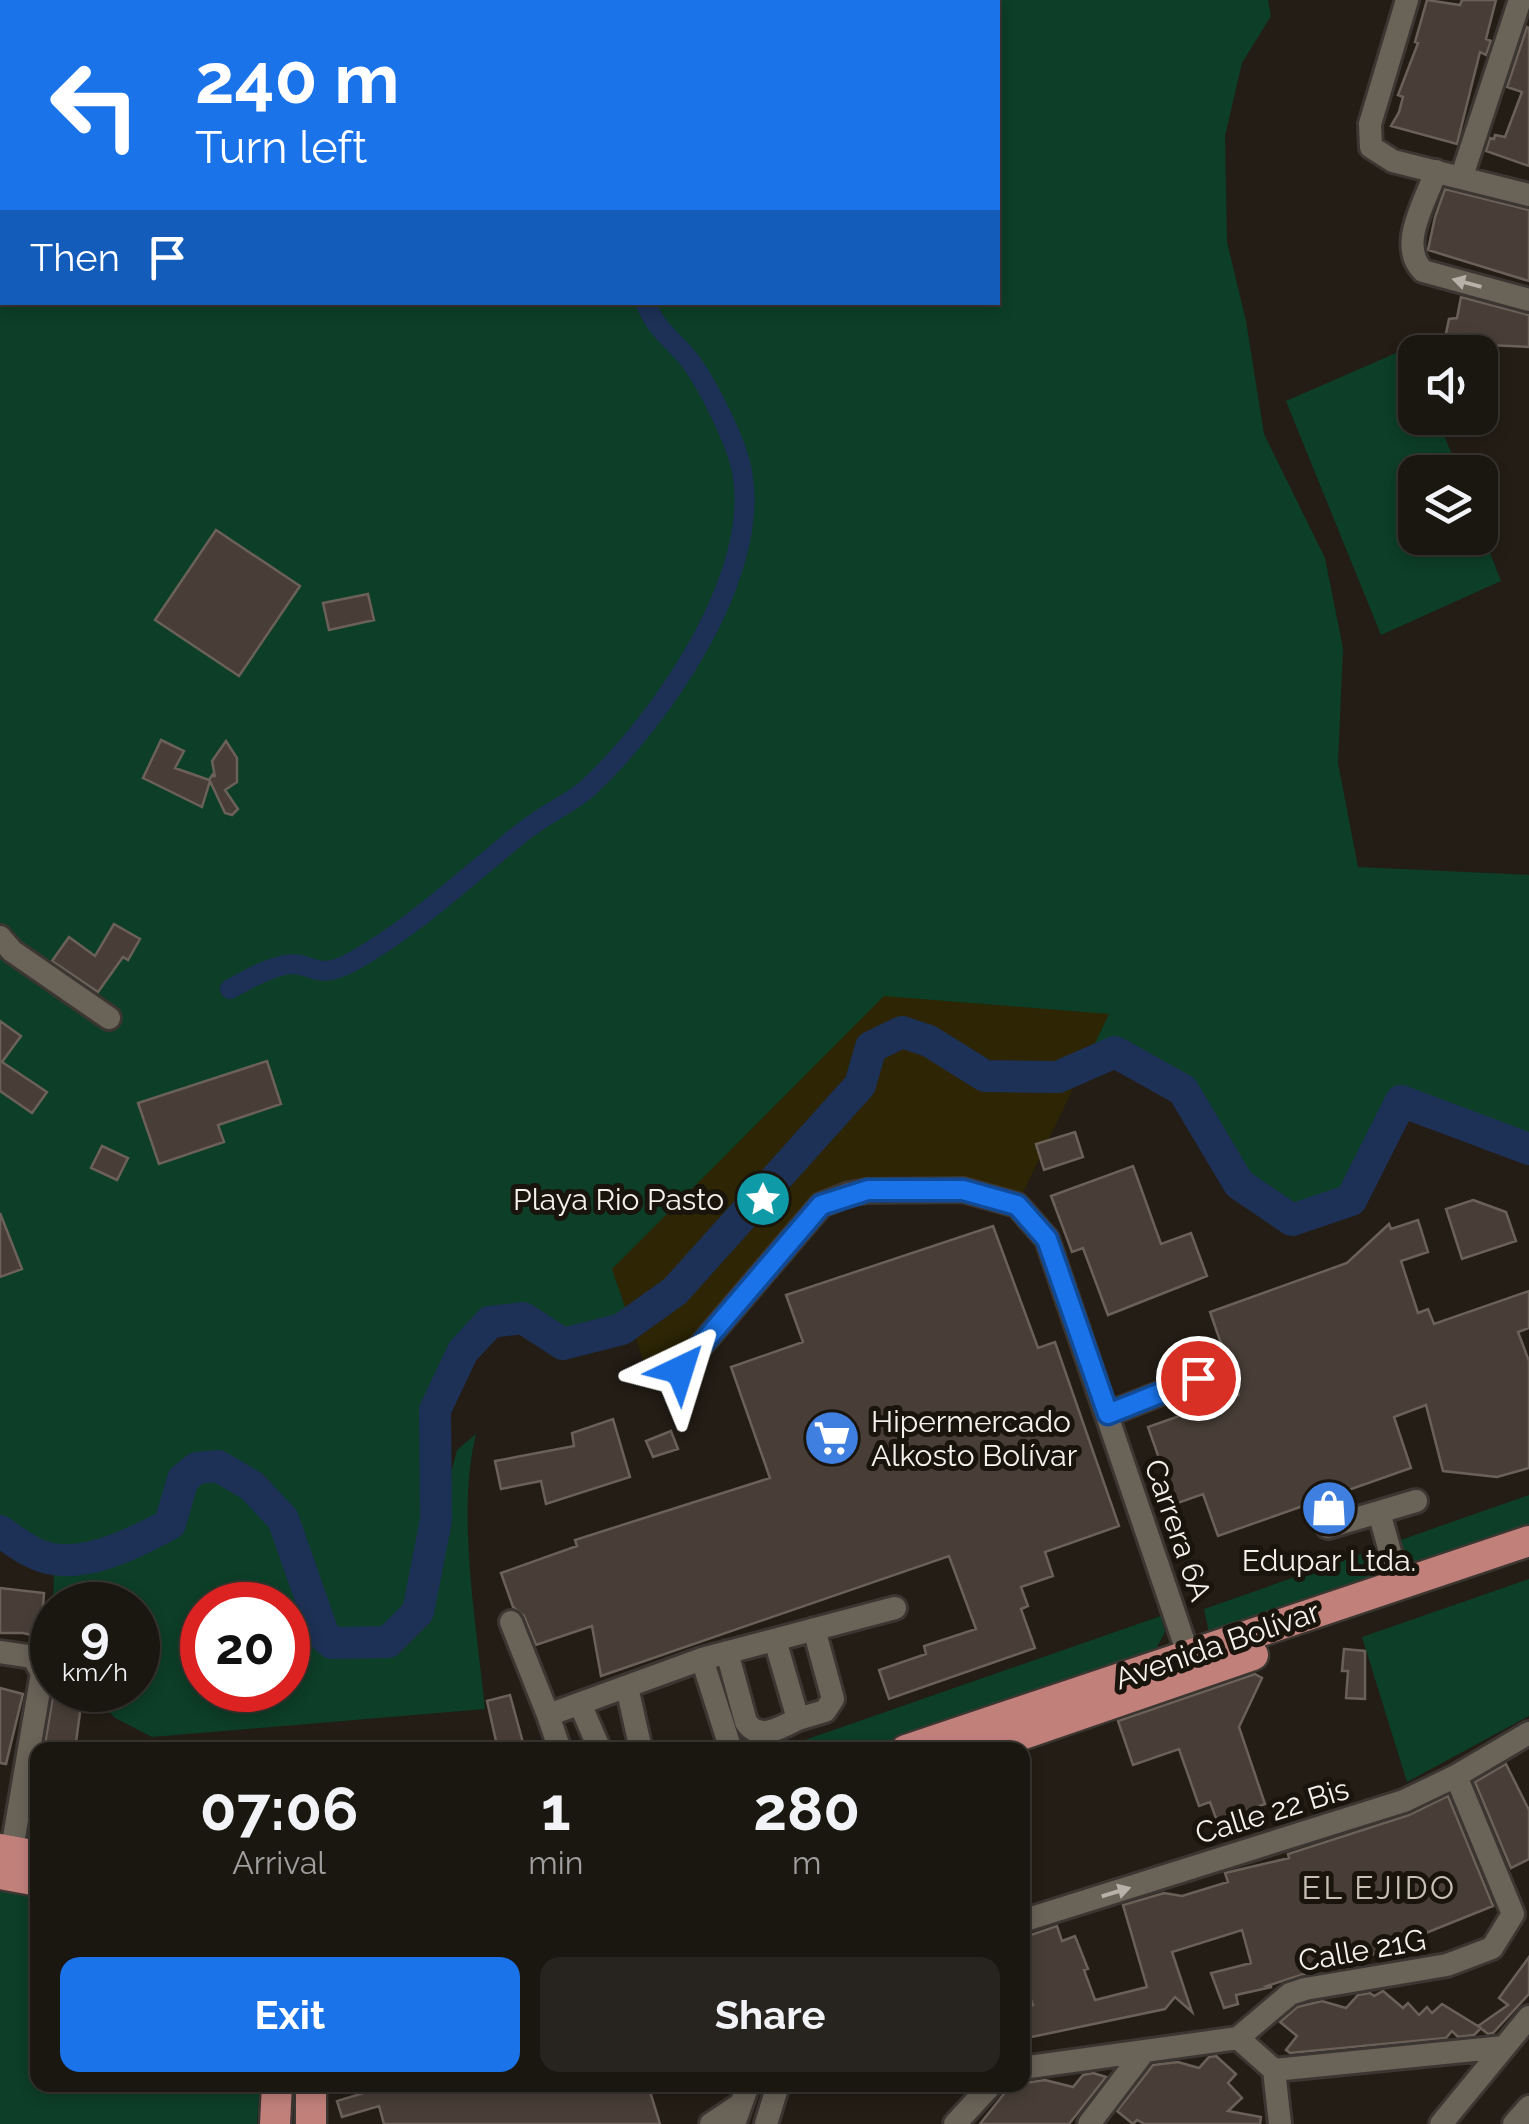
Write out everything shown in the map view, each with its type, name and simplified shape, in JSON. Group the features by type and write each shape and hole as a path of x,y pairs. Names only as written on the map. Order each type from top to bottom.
{"main road":[{"name":"Avenida Bolívar","path":"930,1742 1529,1541"},
{"name":"Avenida Bolívar","path":"1000,1742 1529,1561"},
{"path":"275,2124 276,2092"},
{"path":"311,2092 311,2124"}],"street":[{"path":"1407,0 1370,124 1372,147 1393,161 1529,194"},
{"path":"1462,176 1520,0"},
{"path":"1436,171 1411,241 1411,257 1423,272 1529,300"},
{"path":"0,937 12,951 109,1018"},
{"name":"Carrera 6A","path":"680,1370 821,1205 868,1190 963,1190 1017,1205 1047,1239 1188,1654"},
{"path":"1108,1414 1198,1378"},
{"path":"1328,1527 1416,1501"},
{"path":"1379,1512 1399,1584"},
{"path":"548,1715 702,1659 894,1608"},
{"path":"511,1622 557,1742"},
{"path":"726,1652 751,1730 762,1733 825,1710 833,1699 814,1629"},
{"path":"775,1640 798,1719"},
{"path":"0,1652 33,1657 42,1673 33,1742"},
{"path":"702,1659 728,1742"},
{"path":"627,1687 640,1742"},
{"path":"580,1704 597,1742"},
{"name":"Calle 22 Bis","path":"1030,1919 1404,1802 1529,1733"},
{"path":"16,1865 30,1762"},
{"path":"1456,1776 1521,1914"},
{"name":"Calle 21G","path":"1238,2038 1290,1994 1305,1988 1447,1965 1492,1948 1521,1914"},
{"path":"1441,2124 1529,2017"},
{"path":"1030,2067 1238,2038 1274,2070 1280,2124"},
{"path":"1274,2070 1504,2047"},
{"path":"1099,2121 1143,2052"},
{"path":"766,2124 776,2092"},
{"path":"955,2124 985,2092"},
{"path":"711,2124 741,2104"},
{"path":"1514,2124 1529,2107"}],"green space":[{"path":"1000,0 1268,0 1271,16 1242,63 1225,136 1227,242 1246,321 1264,434 1325,558 1343,648 1338,763 1358,867 1529,875 1529,1149 1401,1101 1351,1200 1292,1220 1234,1176 1183,1090 1115,1053 1058,1077 675,1291 622,1329 566,1337 531,1312 488,1317 454,1340 426,1395 431,1518 408,1612 382,1637 329,1639 286,1516 244,1469 212,1453 181,1472 168,1519 107,1550 56,1556 35,1548 0,1523 0,305 1000,305"},
{"path":"1398,352 1398,435 1444,435 1452,455 1398,455 1398,555 1491,555 1501,581 1381,635 1286,401"},
{"path":"476,1434 470,1465 468,1534 485,1709 152,1737 109,1712 160,1712 160,1582 54,1582 54,1570 137,1548 175,1526 184,1486 200,1471 233,1479 256,1495 273,1516 298,1582 180,1582 180,1712 310,1712 310,1612 331,1647 391,1645 416,1622 430,1595 443,1503 457,1450"},
{"path":"1529,1495 1529,1530 1210,1638 1204,1609"},
{"path":"1529,1579 1529,1716 1407,1782 1362,1637"},
{"path":"1161,1616 1165,1632 1155,1651 1135,1663 888,1742 799,1742"},
{"path":"0,1890 30,1896 30,2092 259,2092 257,2124 0,2124"}],"sand":[{"name":"Playa Rio Pasto","path":"884,996 1109,1014 1017,1205 849,1194 654,1392 612,1269"}],"building":[{"path":"1427,0 1460,5 1462,0 1496,0 1486,39 1491,41 1486,55 1480,52 1457,144 1391,126 1399,112 1403,97 1398,95 1418,43 1415,42"},
{"path":"1527,27 1529,166 1486,151 1490,138 1505,137 1522,92 1507,87"},
{"path":"1445,189 1529,210 1529,281 1428,250"},
{"path":"1461,297 1529,315 1529,347 1498,345 1498,335 1446,335 1449,319 1457,318"},
{"path":"216,530 300,586 239,676 155,620"},
{"path":"368,594 374,620 329,630 323,603"},
{"path":"161,740 184,751 175,768 209,780 213,774 215,777 212,761 226,741 237,758 237,782 225,790 238,809 232,815 225,813 210,781 202,807 143,778"},
{"path":"114,924 140,939 128,960 123,957 98,992 52,961 69,937 95,956"},
{"path":"0,1021 21,1036 2,1062 47,1092 32,1113 0,1091"},
{"path":"267,1061 281,1104 218,1125 224,1142 159,1164 138,1103"},
{"path":"1075,1132 1083,1157 1044,1170 1036,1144"},
{"path":"102,1146 128,1158 117,1180 91,1168"},
{"path":"1133,1166 1161,1244 1191,1233 1207,1276 1108,1315 1083,1248 1072,1252 1051,1196"},
{"path":"1473,1200 1506,1212 1516,1241 1462,1259 1446,1209"},
{"path":"0,1213 22,1269 0,1277"},
{"path":"1418,1220 1428,1252 1401,1261 1418,1313 1428,1309 1434,1324 1529,1291 1529,1328 1518,1332 1529,1361 1529,1468 1497,1477 1443,1471 1426,1405 1394,1417 1411,1468 1218,1536 1203,1494 1175,1504 1148,1427 1239,1395 1210,1312 1347,1263 1389,1224 1391,1229"},
{"path":"993,1226 1038,1348 1055,1342 1119,1526 1045,1552 1053,1576 1021,1587 1028,1606 1021,1609 1035,1648 889,1699 879,1670 926,1654 924,1646 976,1629 949,1556 601,1676 592,1626 536,1645 524,1616 513,1607 501,1573 577,1546 575,1540 770,1478 731,1367 803,1342 786,1295"},
{"path":"613,1419 630,1477 546,1504 541,1481 501,1489 495,1461 574,1446 572,1433"},
{"path":"671,1431 678,1449 653,1457 646,1441"},
{"path":"0,1588 30,1591 30,1635 0,1633"},
{"path":"1344,1649 1365,1651 1365,1699 1346,1698 1348,1671 1342,1671"},
{"path":"1255,1674 1262,1678 1239,1727 1265,1804 1217,1821 1210,1802 1199,1806 1179,1749 1133,1765 1118,1721"},
{"path":"0,1688 23,1694 6,1764 0,1763"},
{"path":"510,1695 523,1742 496,1742 487,1701"},
{"path":"50,1712 80,1712 76,1742 45,1742"},
{"path":"1506,1764 1529,1810 1529,1859 1511,1868 1475,1782"},
{"path":"1448,1796 1493,1906 1366,1957 1365,1954 1267,1986 1272,1987 1236,1995 1238,2004 1224,2008 1211,1973 1251,1963 1242,1930 1172,1952 1192,2012 1175,1997 1165,2009 1030,2037 1033,2005 1030,1935 1057,1926 1062,1941 1075,1936 1095,2000 1147,1987 1123,1905 1164,1893 1182,1896 1228,1882 1225,1873 1289,1858 1288,1854 1409,1815"},
{"path":"1529,1957 1529,1994 1488,2034 1478,2026 1508,2005 1499,1998"},
{"path":"1383,1991 1403,2008 1408,2003 1419,2015 1427,2007 1432,2013 1442,2004 1481,2028 1474,2035 1458,2037 1452,2031 1446,2038 1290,2053 1286,2050 1297,2036 1280,2022 1297,2007 1322,2001 1346,2008 1358,1995 1374,1996"},
{"path":"1216,2056 1236,2074 1228,2083 1242,2098 1228,2111 1261,2117 1260,2124 1145,2124 1137,2120 1133,2124 1117,2111 1153,2065 1178,2062 1199,2068 1209,2057"},
{"path":"1083,2075 1106,2077 1069,2124 980,2124 1005,2092 1030,2092 1030,2082 1045,2080 1073,2087"},
{"path":"367,2092 650,2092 660,2124 384,2124 379,2106 342,2117 337,2101"}],"waterway":[{"path":"230,989 285,965 321,971 338,968 407,926 522,832 588,788 646,724 700,643 737,555 744,512 742,471 706,385 655,322 646,305"},
{"path":"0,1531 50,1559 104,1554 170,1524 183,1479 197,1468 218,1466 252,1486 283,1519 324,1636 332,1643 388,1642 418,1612 436,1520 435,1410 463,1351 490,1322 523,1318 563,1344 622,1329 675,1291 860,1085 871,1047 902,1032 929,1041 985,1076 1058,1077 1115,1052 1183,1090 1239,1184 1292,1220 1351,1200 1401,1101 1529,1149"}],"place":[{"name":"Playa Rio Pasto","path":"763,1199"},
{"name":"Hipermercado Alkosto Bolívar","path":"832,1438"},
{"name":"Edupar Ltda.","path":"1329,1508"}],"district":[{"name":"EL EJIDO","path":"1379,1887"}],"route":[{"path":"680,1370 821,1205 868,1190 963,1190 1017,1205 1047,1239 1108,1414 1198,1378"}]}
